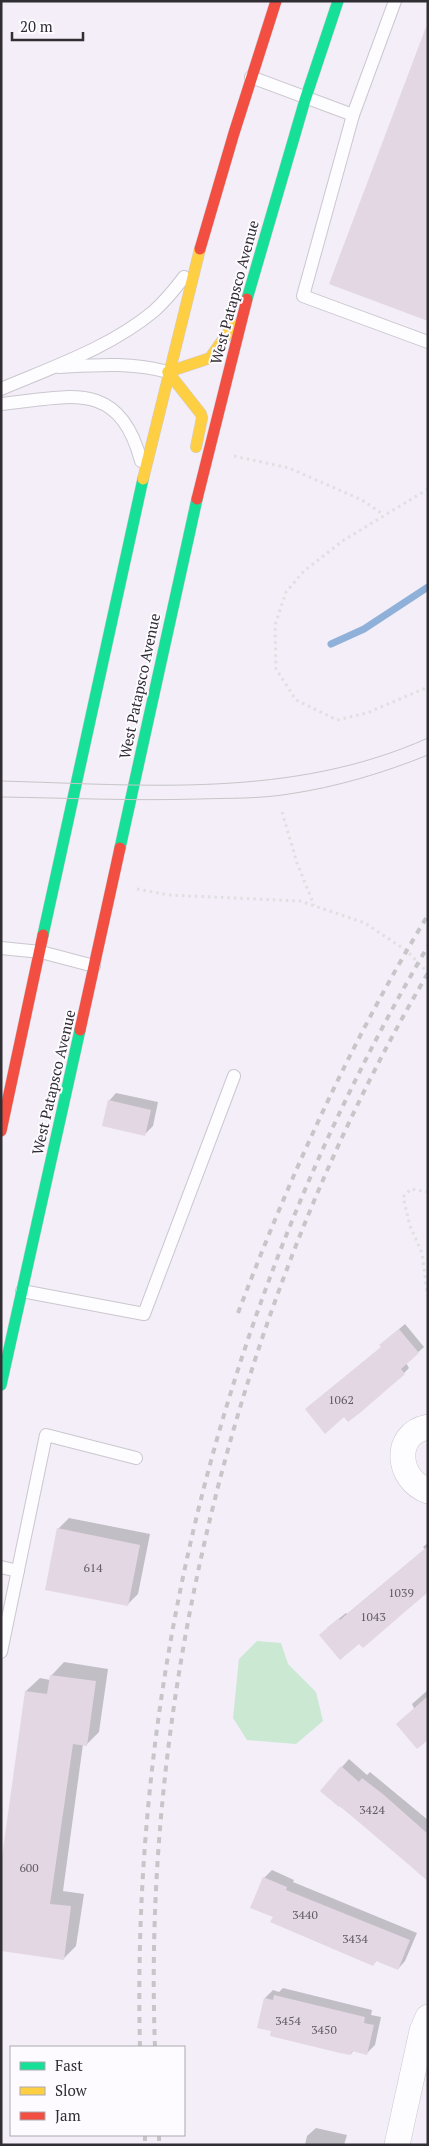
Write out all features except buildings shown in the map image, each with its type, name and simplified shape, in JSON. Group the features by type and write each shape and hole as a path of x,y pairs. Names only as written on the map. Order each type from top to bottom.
{"main road":[{"path":"1,1131 144,472 168,372 195,265 251,77 276,1"},
{"name":"West Patapsco Avenue","path":"1,1385 172,608 244,309 305,96 338,1"},
{"path":"168,372 210,358 244,309"},
{"path":"168,372 201,414 202,418 194,456"},
{"path":"172,608 167,579 174,551"}],"street":[{"path":"428,1427 421,1428 408,1440 402,1455 404,1471 415,1485 428,1491"},
{"path":"398,2145 422,2031 428,2016"}],"lane":[{"path":"395,1 353,115 303,296 428,342"},
{"path":"251,77 353,115"},
{"path":"1,388 52,368 101,344 144,319 164,301 195,265"},
{"path":"52,368 126,364 148,366 168,372"},
{"path":"1,404 80,397 106,405 127,423 134,435 144,472"},
{"path":"1,948 41,952 94,966"},
{"path":"22,1291 144,1314 234,1076"},
{"path":"1,1652 46,1435 136,1458"},
{"path":"1,1567 18,1571"}],"path":[{"path":"210,450 289,468 362,500 384,514"},
{"path":"428,489 344,540 304,571 286,592 276,625 276,669 296,700 337,720 367,713 428,686"},
{"path":"282,812 296,863 314,906"},
{"path":"112,884 169,895 300,901 365,924 407,952 428,973"},
{"path":"428,1192 411,1190 403,1198 410,1226 422,1253 428,1299"}],"green space":[{"path":"257,1641 281,1643 288,1664 316,1692 323,1721 296,1744 247,1740 233,1718 239,1659"}],"waterway":[{"path":"331,644 364,629 428,587"}],"tram line":[{"path":"1,781 164,785 218,784 271,779 324,771 377,758 428,738"},
{"path":"1,797 149,800 278,796 342,783 394,768 428,755"}],"railway":[{"path":"238,1313 279,1211 324,1110 373,1011 428,915"},
{"path":"140,2046 141,1903 153,1759 175,1617 207,1477 248,1339 299,1204 359,1073 428,946"},
{"path":"155,2046 155,1909 166,1770 186,1630 217,1491 257,1355 305,1222 363,1094 428,973"},
{"path":"145,2136 145,2145"},
{"path":"159,2136 159,2145"}],"traffic: fast":[{"path":"247,299 305,100 338,1"},
{"path":"43,935 143,479"},
{"path":"120,848 197,499"},
{"path":"1,1385 80,1030"}],"traffic: slow":[{"path":"143,479 200,249"},
{"path":"168,372 210,358 234,324"},
{"path":"168,372 201,414 202,418 196,447"}],"traffic: jam":[{"path":"200,249 276,1"},
{"path":"197,499 247,299"},
{"path":"80,1030 120,848"},
{"path":"1,1131 43,935"}]}
